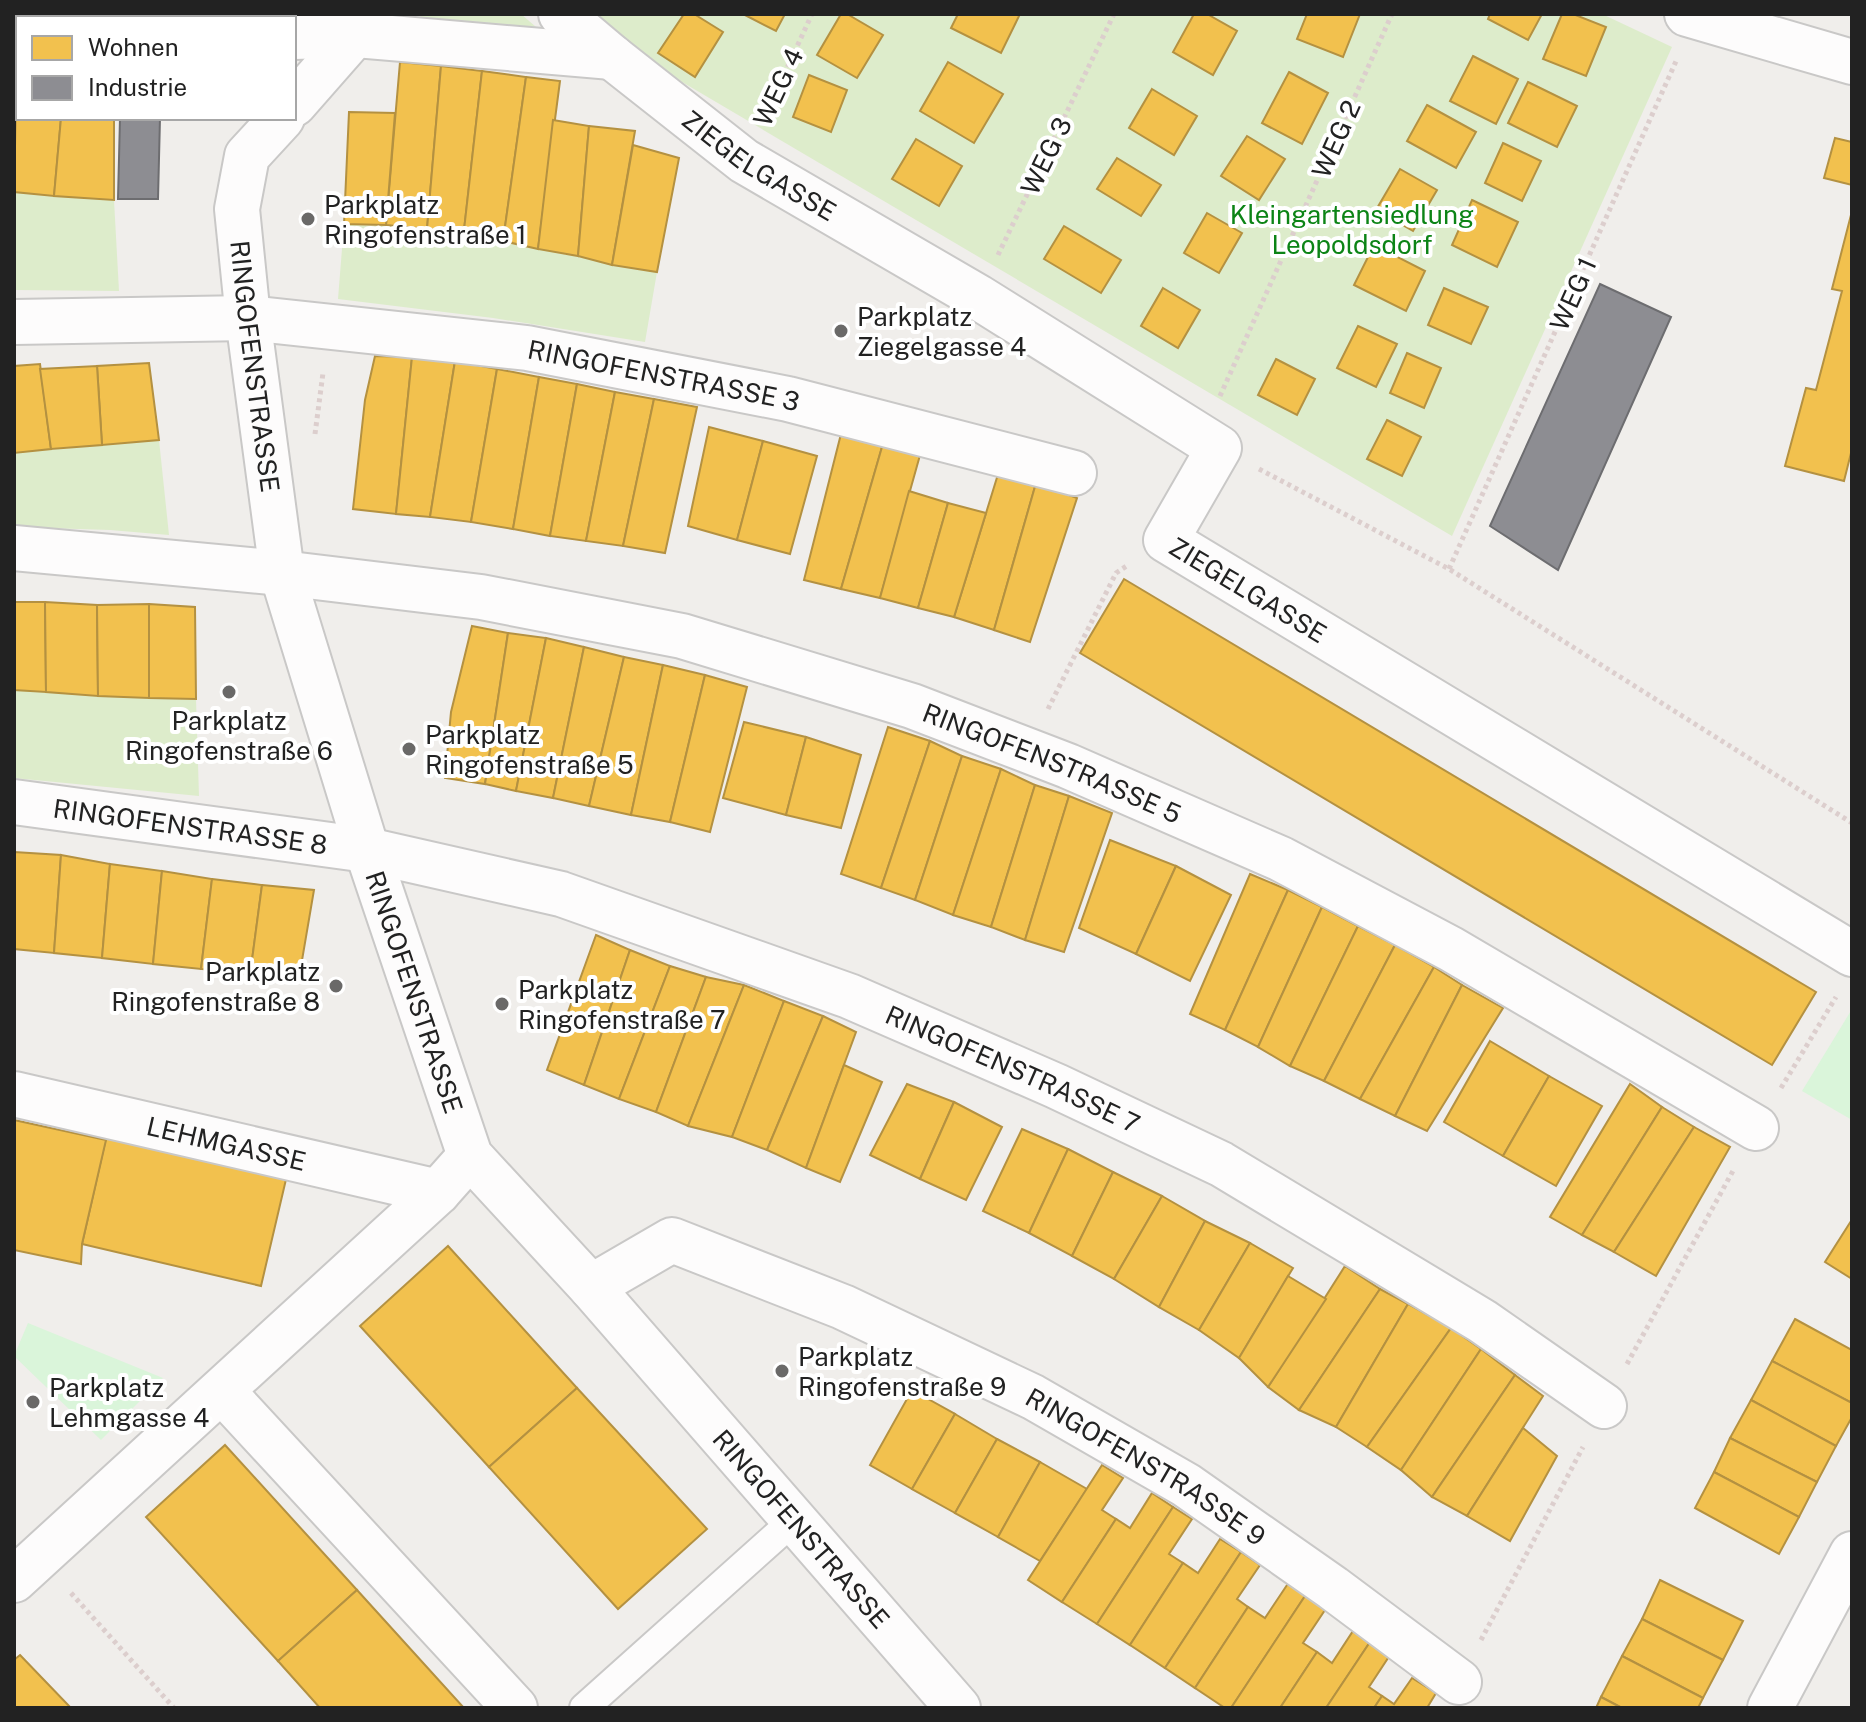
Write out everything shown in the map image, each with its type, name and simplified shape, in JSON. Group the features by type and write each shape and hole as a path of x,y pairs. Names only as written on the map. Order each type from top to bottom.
{"street":[{"name":"ZIEGELGASSE","path":"561,14 744,161 978,297 1210,443 1166,540 1852,954"},
{"path":"1691,16 1852,62"},
{"path":"296,102 364,24"},
{"path":"296,37 364,24 612,57"},
{"name":"RINGOFENSTRASSE","path":"280,120 247,156 237,209 248,318 282,573 367,850 470,1156 591,1287 958,1708"},
{"name":"RINGOFENSTRASSE 3","path":"14,322 248,318 527,348 788,399 1074,473"},
{"name":"RINGOFENSTRASSE 5","path":"14,548 282,573 481,597 682,636 912,706 1027,750 1294,866 1451,949 1756,1128"},
{"name":"RINGOFENSTRASSE 8","path":"14,802 367,850"},
{"name":"RINGOFENSTRASSE 7","path":"367,850 576,899 849,996 1056,1086 1221,1164 1319,1221 1482,1321 1604,1406"},
{"name":"LEHMGASSE","path":"14,1094 438,1192"},
{"path":"24,1563 222,1391 438,1192 470,1156"},
{"name":"RINGOFENSTRASSE 9","path":"591,1287 672,1240 843,1307 1033,1397 1186,1485 1333,1588 1459,1682"},
{"path":"222,1391 515,1708"},
{"path":"1770,1708 1852,1554"}],"lane":[{"path":"584,1708 794,1520"}],"path":[{"name":"WEG 4","path":"744,161 812,14"},
{"name":"WEG 3","path":"978,297 1114,14"},
{"name":"WEG 2","path":"1210,443 1392,14"},
{"name":"WEG 1","path":"1449,569 1691,16"},
{"path":"315,434 329,325"},
{"path":"1210,443 1449,569 1852,823"},
{"path":"1027,750 1116,573 1166,540"},
{"path":"1459,1682 1604,1406 1756,1128 1836,996"},
{"path":"24,1563 174,1708"}],"green space":[{"path":"423,14 521,14 536,27 420,17"},
{"name":"Kleingartensiedlung Leopoldsdorf","path":"589,14 1602,14 1672,47 1452,536 643,59"},
{"path":"14,192 114,200 119,291 14,290"},
{"path":"344,224 464,230 538,249 657,272 645,342 493,318 338,299"},
{"path":"159,440 169,535 14,527 14,453"},
{"path":"14,690 196,699 199,796 14,778"},
{"path":"1852,1009 1852,1120 1802,1091"},
{"path":"28,1323 163,1378 101,1440 14,1356"}],"building: Wohnen":[{"path":"684,14 694,14 723,32 695,77 658,53"},
{"path":"743,14 785,14 776,31"},
{"path":"841,14 847,14 883,35 857,78 817,55"},
{"path":"958,14 1020,14 1001,53 951,28"},
{"path":"1194,14 1207,14 1237,31 1213,75 1173,52"},
{"path":"1307,14 1360,14 1343,57 1297,39"},
{"path":"1490,14 1542,14 1528,40 1488,19"},
{"path":"1562,14 1573,14 1606,27 1586,76 1543,59"},
{"path":"1473,56 1518,79 1496,124 1450,101"},
{"path":"400,62 441,66 427,229 386,225"},
{"path":"948,62 1003,94 974,143 920,111"},
{"path":"441,66 482,71 464,230 427,229"},
{"path":"482,71 526,77 503,241 464,230"},
{"path":"1289,72 1328,93 1302,144 1262,123"},
{"path":"809,75 847,90 831,132 793,117"},
{"path":"526,77 560,81 538,249 503,241"},
{"path":"1528,82 1577,106 1557,147 1508,123"},
{"path":"1152,89 1197,116 1174,155 1129,128"},
{"path":"16,100 16,120 61,120 54,196 14,192"},
{"path":"1427,105 1476,132 1456,168 1407,141"},
{"path":"349,112 395,113 386,225 344,224"},
{"path":"61,120 114,120 114,200 54,196"},
{"path":"553,120 589,126 578,256 538,249"},
{"path":"589,126 635,131 612,265 578,256"},
{"path":"1247,136 1285,159 1259,200 1221,176"},
{"path":"1835,138 1852,142 1852,185 1824,178"},
{"path":"916,139 962,166 939,206 892,179"},
{"path":"1503,143 1541,161 1522,201 1485,183"},
{"path":"633,145 679,158 657,272 612,265"},
{"path":"1117,158 1161,185 1141,216 1097,189"},
{"path":"1400,169 1437,190 1413,231 1376,210"},
{"path":"1472,200 1518,222 1497,267 1452,245"},
{"path":"1852,211 1852,449 1844,481 1785,466 1806,388 1816,390 1842,291 1832,289"},
{"path":"1207,213 1242,233 1219,273 1184,253"},
{"path":"1064,226 1121,260 1101,293 1044,259"},
{"path":"1374,245 1425,271 1406,311 1354,285"},
{"path":"1163,288 1200,310 1178,348 1141,326"},
{"path":"1444,288 1488,307 1471,344 1428,325"},
{"path":"1358,326 1397,344 1376,387 1337,368"},
{"path":"1407,353 1441,368 1424,408 1390,393"},
{"path":"375,356 412,357 396,514 353,509 365,400"},
{"path":"412,357 455,361 430,517 396,514"},
{"path":"1276,359 1315,379 1297,415 1258,395"},
{"path":"455,361 497,369 471,522 430,517"},
{"path":"149,363 159,440 102,445 97,366"},
{"path":"40,364 51,449 14,453 14,366"},
{"path":"97,366 102,445 51,449 40,369"},
{"path":"497,369 539,377 513,529 471,522"},
{"path":"539,377 577,384 550,536 513,529"},
{"path":"577,384 615,392 586,541 550,536"},
{"path":"615,392 654,399 623,546 586,541"},
{"path":"654,399 697,407 665,553 623,546"},
{"path":"1387,420 1421,437 1402,476 1367,459"},
{"path":"709,427 763,441 737,540 688,526"},
{"path":"842,430 884,440 841,589 804,580"},
{"path":"884,440 922,448 880,598 841,589"},
{"path":"763,441 817,456 790,554 737,540"},
{"path":"999,471 1036,483 994,630 954,617"},
{"path":"1036,483 1077,498 1030,642 994,630"},
{"path":"909,491 948,503 918,608 880,598"},
{"path":"948,503 986,513 954,617 918,608"},
{"path":"1124,579 1816,992 1772,1065 1080,653"},
{"path":"14,602 45,602 46,692 14,690"},
{"path":"45,602 97,605 98,696 46,692"},
{"path":"149,604 195,607 196,699 149,698"},
{"path":"149,604 149,698 98,696 97,605"},
{"path":"472,626 508,633 485,784 445,778 451,712"},
{"path":"508,633 546,638 516,791 485,784"},
{"path":"546,638 584,647 553,798 516,791"},
{"path":"584,647 624,657 589,806 553,798"},
{"path":"624,657 663,665 631,815 589,806"},
{"path":"663,665 705,675 670,822 631,815"},
{"path":"705,675 747,687 710,832 670,822"},
{"path":"744,722 806,737 786,815 723,798"},
{"path":"888,727 930,741 881,888 841,874"},
{"path":"806,737 861,755 841,828 786,815"},
{"path":"930,741 962,756 915,900 881,888"},
{"path":"962,756 1001,769 953,915 915,900"},
{"path":"1001,769 1035,785 991,927 953,915"},
{"path":"1035,785 1069,796 1025,940 991,927"},
{"path":"1069,796 1112,813 1064,952 1025,940"},
{"path":"1110,840 1176,866 1136,954 1079,928"},
{"path":"14,852 61,855 54,953 14,949"},
{"path":"61,855 110,864 102,958 54,953"},
{"path":"110,864 162,871 153,964 102,958"},
{"path":"1176,866 1231,895 1190,981 1136,954"},
{"path":"162,871 212,879 201,969 153,964"},
{"path":"1250,874 1288,890 1225,1030 1190,1014"},
{"path":"212,879 262,885 250,975 201,969"},
{"path":"262,885 314,890 299,978 250,975"},
{"path":"1288,890 1322,907 1258,1047 1225,1030"},
{"path":"1322,907 1358,926 1290,1066 1258,1047"},
{"path":"1358,926 1395,945 1324,1081 1290,1066"},
{"path":"596,935 630,950 584,1085 547,1070"},
{"path":"1395,945 1434,967 1360,1099 1324,1081"},
{"path":"630,950 670,966 619,1099 584,1085"},
{"path":"670,966 706,977 656,1112 619,1099"},
{"path":"1434,967 1462,985 1395,1116 1360,1099"},
{"path":"706,977 744,985 688,1126 656,1112"},
{"path":"744,985 784,1001 732,1137 688,1126"},
{"path":"1462,985 1503,1008 1427,1131 1395,1116"},
{"path":"784,1001 823,1016 767,1150 732,1137"},
{"path":"823,1016 856,1032 806,1168 767,1150"},
{"path":"1490,1041 1549,1076 1503,1156 1444,1122"},
{"path":"844,1065 882,1082 840,1182 806,1168"},
{"path":"1549,1076 1602,1106 1556,1186 1503,1156"},
{"path":"907,1084 954,1102 920,1179 870,1155"},
{"path":"1630,1084 1662,1107 1582,1235 1550,1217"},
{"path":"954,1102 1002,1127 966,1200 920,1179"},
{"path":"1662,1107 1694,1127 1614,1252 1582,1235"},
{"path":"111,1116 291,1158 261,1286 82,1244"},
{"path":"14,1120 106,1140 82,1244 81,1264 14,1250"},
{"path":"1694,1127 1730,1147 1656,1276 1614,1252"},
{"path":"1022,1129 1068,1149 1029,1233 983,1211"},
{"path":"1068,1149 1113,1172 1072,1256 1029,1233"},
{"path":"1113,1172 1162,1196 1114,1279 1072,1256"},
{"path":"1162,1196 1205,1221 1159,1307 1114,1279"},
{"path":"1205,1221 1250,1243 1199,1330 1159,1307"},
{"path":"1852,1222 1852,1279 1825,1262"},
{"path":"1250,1243 1293,1268 1239,1358 1199,1330"},
{"path":"448,1246 577,1388 489,1467 360,1326"},
{"path":"1345,1266 1380,1289 1299,1410 1268,1387"},
{"path":"1288,1276 1326,1299 1268,1387 1239,1358"},
{"path":"1380,1289 1408,1304 1336,1427 1299,1410"},
{"path":"1408,1304 1451,1328 1367,1447 1336,1427"},
{"path":"1795,1319 1852,1350 1852,1403 1772,1361"},
{"path":"1451,1328 1481,1349 1401,1470 1367,1447"},
{"path":"1481,1349 1515,1375 1432,1497 1401,1470"},
{"path":"1772,1361 1852,1403 1852,1417 1836,1446 1751,1400"},
{"path":"1515,1375 1543,1396 1467,1516 1432,1497"},
{"path":"577,1388 707,1529 618,1609 489,1467"},
{"path":"912,1390 955,1414 912,1489 870,1465"},
{"path":"1751,1400 1836,1446 1817,1482 1730,1438"},
{"path":"955,1414 997,1439 955,1513 912,1489"},
{"path":"1523,1428 1557,1456 1510,1541 1467,1516"},
{"path":"1730,1438 1817,1482 1799,1517 1714,1472"},
{"path":"997,1439 1040,1462 998,1537 955,1513"},
{"path":"225,1445 357,1590 278,1661 146,1517"},
{"path":"1040,1462 1087,1489 1040,1561 998,1537"},
{"path":"1102,1465 1123,1478 1102,1510 1116,1519 1062,1602 1028,1580"},
{"path":"1714,1472 1799,1517 1779,1554 1695,1508"},
{"path":"1152,1493 1173,1507 1097,1624 1062,1602 1116,1519 1130,1528"},
{"path":"1173,1507 1192,1519 1169,1554 1183,1563 1130,1645 1097,1624"},
{"path":"1220,1539 1241,1552 1165,1668 1130,1645 1183,1563 1198,1573"},
{"path":"1241,1552 1260,1565 1237,1599 1248,1607 1195,1688 1165,1668"},
{"path":"1660,1580 1743,1621 1723,1660 1642,1619"},
{"path":"1289,1582 1307,1593 1231,1708 1225,1708 1195,1688 1248,1607 1265,1618"},
{"path":"357,1590 464,1708 320,1708 278,1661"},
{"path":"1307,1593 1327,1607 1303,1643 1317,1652 1280,1708 1231,1708"},
{"path":"1642,1619 1723,1660 1703,1698 1622,1656"},
{"path":"1353,1631 1370,1642 1326,1708 1280,1708 1317,1652 1332,1663"},
{"path":"1370,1642 1390,1655 1369,1687 1382,1696 1374,1708 1326,1708"},
{"path":"20,1655 71,1708 14,1708 14,1660"},
{"path":"1622,1656 1703,1698 1698,1708 1622,1708 1601,1697"},
{"path":"1412,1678 1436,1693 1427,1708 1374,1708 1382,1696 1394,1704"},
{"path":"1601,1697 1622,1708 1596,1708"}],"building: Industrie":[{"path":"120,120 160,120 158,199 118,199"},
{"path":"1600,284 1671,317 1558,570 1490,526"}],"place":[{"name":"Parkplatz Ringofenstraße 1","path":"308,219"},
{"name":"Parkplatz Ziegelgasse 4","path":"841,331"},
{"name":"Parkplatz Ringofenstraße 6","path":"229,692"},
{"name":"Parkplatz Ringofenstraße 5","path":"409,749"},
{"name":"Parkplatz Ringofenstraße 8","path":"336,986"},
{"name":"Parkplatz Ringofenstraße 7","path":"502,1004"},
{"name":"Parkplatz Ringofenstraße 9","path":"782,1371"},
{"name":"Parkplatz Lehmgasse 4","path":"33,1402"}]}
